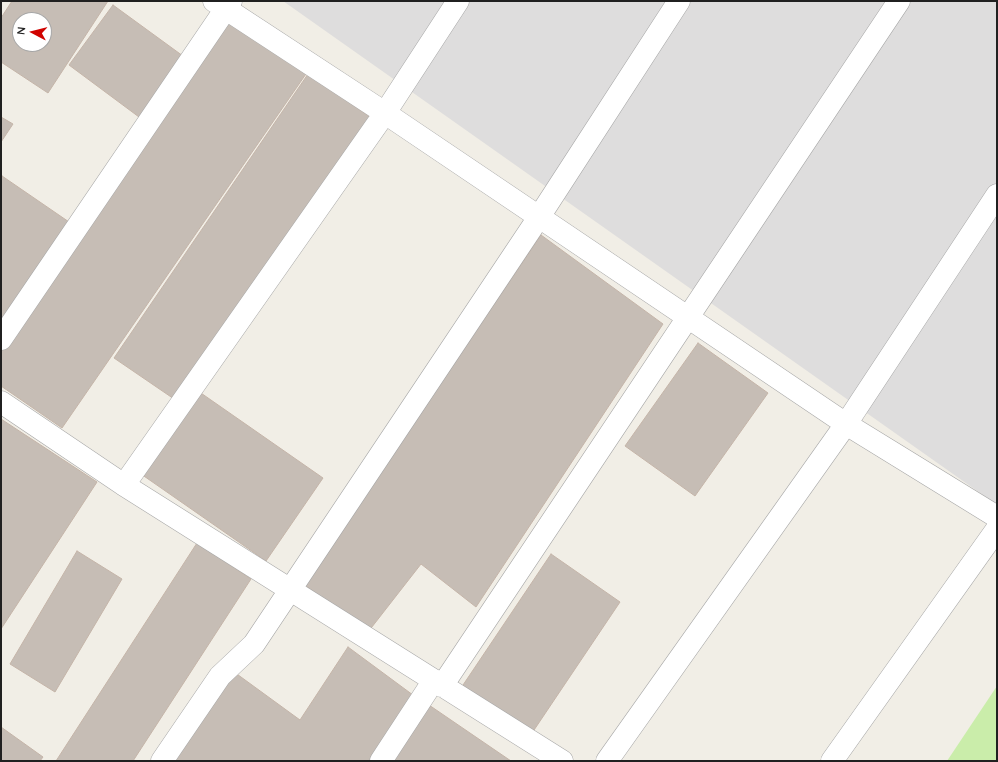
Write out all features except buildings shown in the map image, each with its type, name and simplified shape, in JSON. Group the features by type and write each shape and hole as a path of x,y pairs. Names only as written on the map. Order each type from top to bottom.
{"street":[{"path":"124,485 385,113 458,1"},
{"path":"162,761 220,676 254,644 289,589 540,217 679,1"},
{"path":"381,761 438,683 688,318 899,1"},
{"path":"1,339 224,4 846,424 997,517"},
{"path":"608,761 846,424 997,195"},
{"path":"1,402 124,485 562,761"},
{"path":"832,761 997,529"}],"shaded area":[{"path":"283,1 997,1 997,505"}],"green space":[{"path":"997,686 997,761 947,761"}]}
